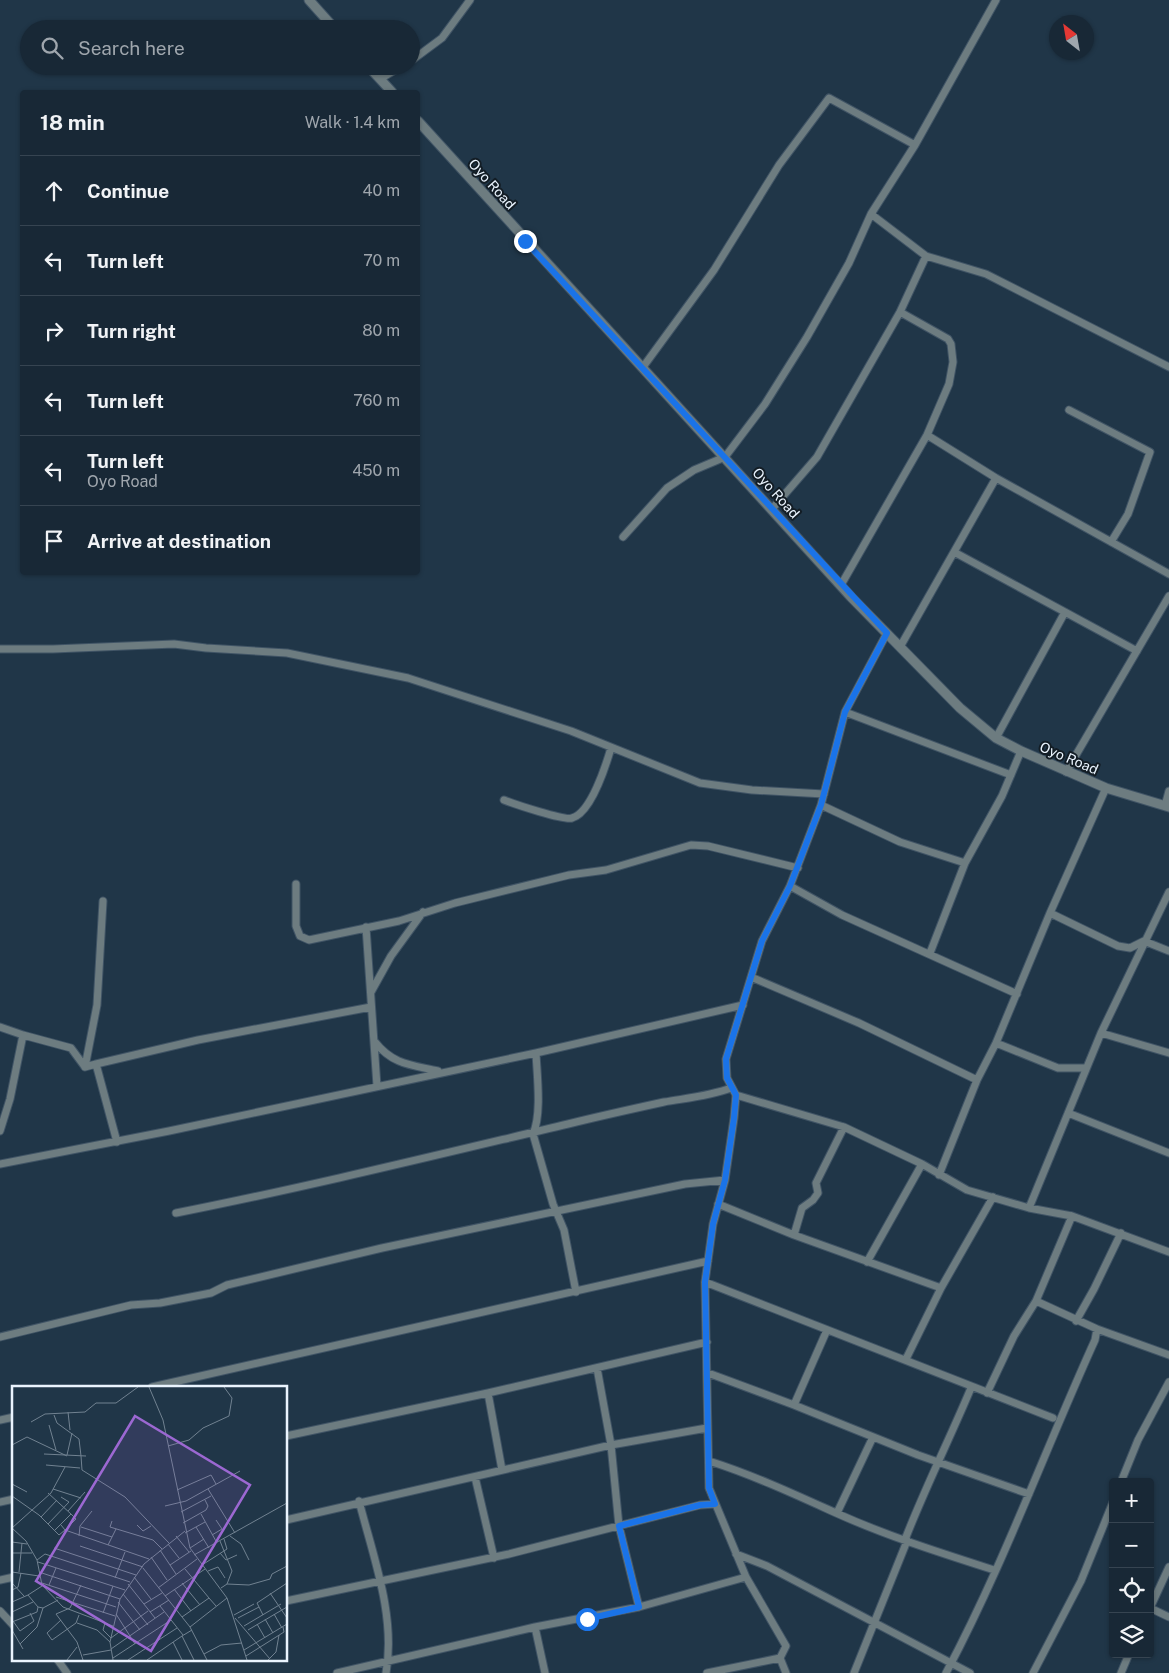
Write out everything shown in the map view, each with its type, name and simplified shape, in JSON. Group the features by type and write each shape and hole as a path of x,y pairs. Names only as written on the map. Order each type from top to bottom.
{"street":[{"path":"309,0 327,20"},
{"path":"420,54 442,38 470,0"},
{"path":"623,536 667,488 694,470 725,457 765,404 807,337 849,262 872,214 915,146 996,0"},
{"path":"376,75 390,90"},
{"path":"380,79 387,75"},
{"path":"643,367 714,270 779,164 829,98 915,146"},
{"name":"Oyo Road","path":"420,123 841,585 960,708 996,738 1021,752 1106,788 1167,807"},
{"path":"872,214 926,256 986,274 1169,367"},
{"path":"772,509 817,457 900,312 926,256"},
{"path":"841,585 927,434 950,384 953,362 951,344 948,339 900,312"},
{"path":"1069,410 1150,452 1128,514 1111,542"},
{"path":"927,434 996,478 1169,574"},
{"path":"900,647 996,478"},
{"path":"954,552 1137,651"},
{"path":"1066,772 1169,596"},
{"path":"996,738 1065,612"},
{"path":"887,633 845,712 821,805 798,868 762,941 726,1059 727,1078 731,1088 736,1095 844,1126 922,1164 967,1190 1029,1208 1072,1216 1122,1232 1169,1252"},
{"path":"0,649 53,650 174,644 206,648 287,652 408,678 531,717 700,783 752,790 824,794"},
{"path":"845,712 1011,775"},
{"path":"504,800 560,818 572,819 581,813 596,789 611,748"},
{"path":"930,954 965,863 1002,796 1021,752"},
{"path":"939,1174 977,1080 996,1044 1050,913 1106,788"},
{"path":"1167,807 1169,791"},
{"path":"821,805 900,842 965,863"},
{"path":"296,884 296,926 300,936 309,940 399,921 424,912 569,875 606,870 691,845 708,846 798,868"},
{"path":"790,886 842,915 1017,994"},
{"path":"1029,1208 1101,1033 1169,892"},
{"path":"85,1067 97,1005 103,901"},
{"path":"370,993 391,956 424,912"},
{"path":"1050,913 1118,946 1130,948 1144,941 1169,951"},
{"path":"366,928 377,1086"},
{"path":"751,977 859,1023 977,1080"},
{"path":"0,1164 116,1142 536,1053 743,1005"},
{"path":"85,1067 198,1040 371,1007"},
{"path":"0,1027 71,1048 85,1067"},
{"path":"1101,1033 1169,1053"},
{"path":"0,1131 10,1099 23,1035"},
{"path":"375,1042 384,1054 409,1066 441,1072"},
{"path":"996,1044 1058,1068 1086,1068"},
{"path":"536,1053 538,1124 533,1134 569,1251 576,1292"},
{"path":"96,1064 116,1142"},
{"path":"176,1213 247,1200 444,1152 533,1134 642,1107 716,1093 731,1088"},
{"path":"736,1095 725,1180 718,1204 705,1282 709,1404 707,1428 709,1488 746,1577 786,1646 780,1658 786,1673"},
{"path":"1068,1113 1169,1153"},
{"path":"794,1235 802,1208 813,1200 818,1193 816,1183 844,1126"},
{"path":"867,1262 922,1164"},
{"path":"0,1337 131,1306 160,1303 211,1293 227,1285 382,1248 686,1184 725,1180"},
{"path":"906,1359 941,1288 993,1197"},
{"path":"718,1204 794,1235 941,1288"},
{"path":"987,1394 1014,1336 1036,1301 1072,1216"},
{"path":"1076,1321 1122,1232"},
{"path":"156,1386 708,1261"},
{"path":"705,1282 906,1359 971,1388 1053,1418"},
{"path":"1036,1301 1076,1321 1169,1355"},
{"path":"946,1673 1029,1494 1062,1412 1095,1340 1097,1329"},
{"path":"794,1405 827,1330"},
{"path":"288,1436 488,1393 707,1342"},
{"path":"597,1368 610,1445 619,1526 639,1607"},
{"path":"708,1373 1029,1494"},
{"path":"1123,1478 1138,1440 1169,1382"},
{"path":"854,1673 907,1542 906,1537 925,1489 940,1462 971,1388"},
{"path":"488,1393 502,1470"},
{"path":"1053,1418 1062,1412"},
{"path":"1053,1418 1056,1428"},
{"path":"288,1520 610,1445 707,1428"},
{"path":"837,1513 874,1437"},
{"path":"709,1461 794,1492 837,1513 907,1542 994,1570"},
{"path":"475,1477 494,1558"},
{"path":"359,1502 386,1615 388,1662 386,1673"},
{"path":"288,1601 494,1558 700,1505 715,1504"},
{"path":"1033,1673 1081,1581 1109,1512"},
{"path":"736,1554 767,1566 970,1673"},
{"path":"1154,1600 1169,1568"},
{"path":"337,1673 535,1627 639,1607 746,1577"},
{"path":"1154,1610 1169,1617"},
{"path":"1,1614 12,1624"},
{"path":"535,1627 545,1673"},
{"path":"707,1673 780,1658"},
{"path":"1121,1673 1128,1658"},
{"path":"58,1660 67,1673"}],"route":[{"path":"525,241 887,633 845,712 821,805 790,886 762,941 726,1059 727,1078 736,1095 734,1118 725,1180 713,1224 705,1282 709,1404 707,1428 709,1488 715,1504 700,1505 619,1526 639,1607 587,1619"}]}
